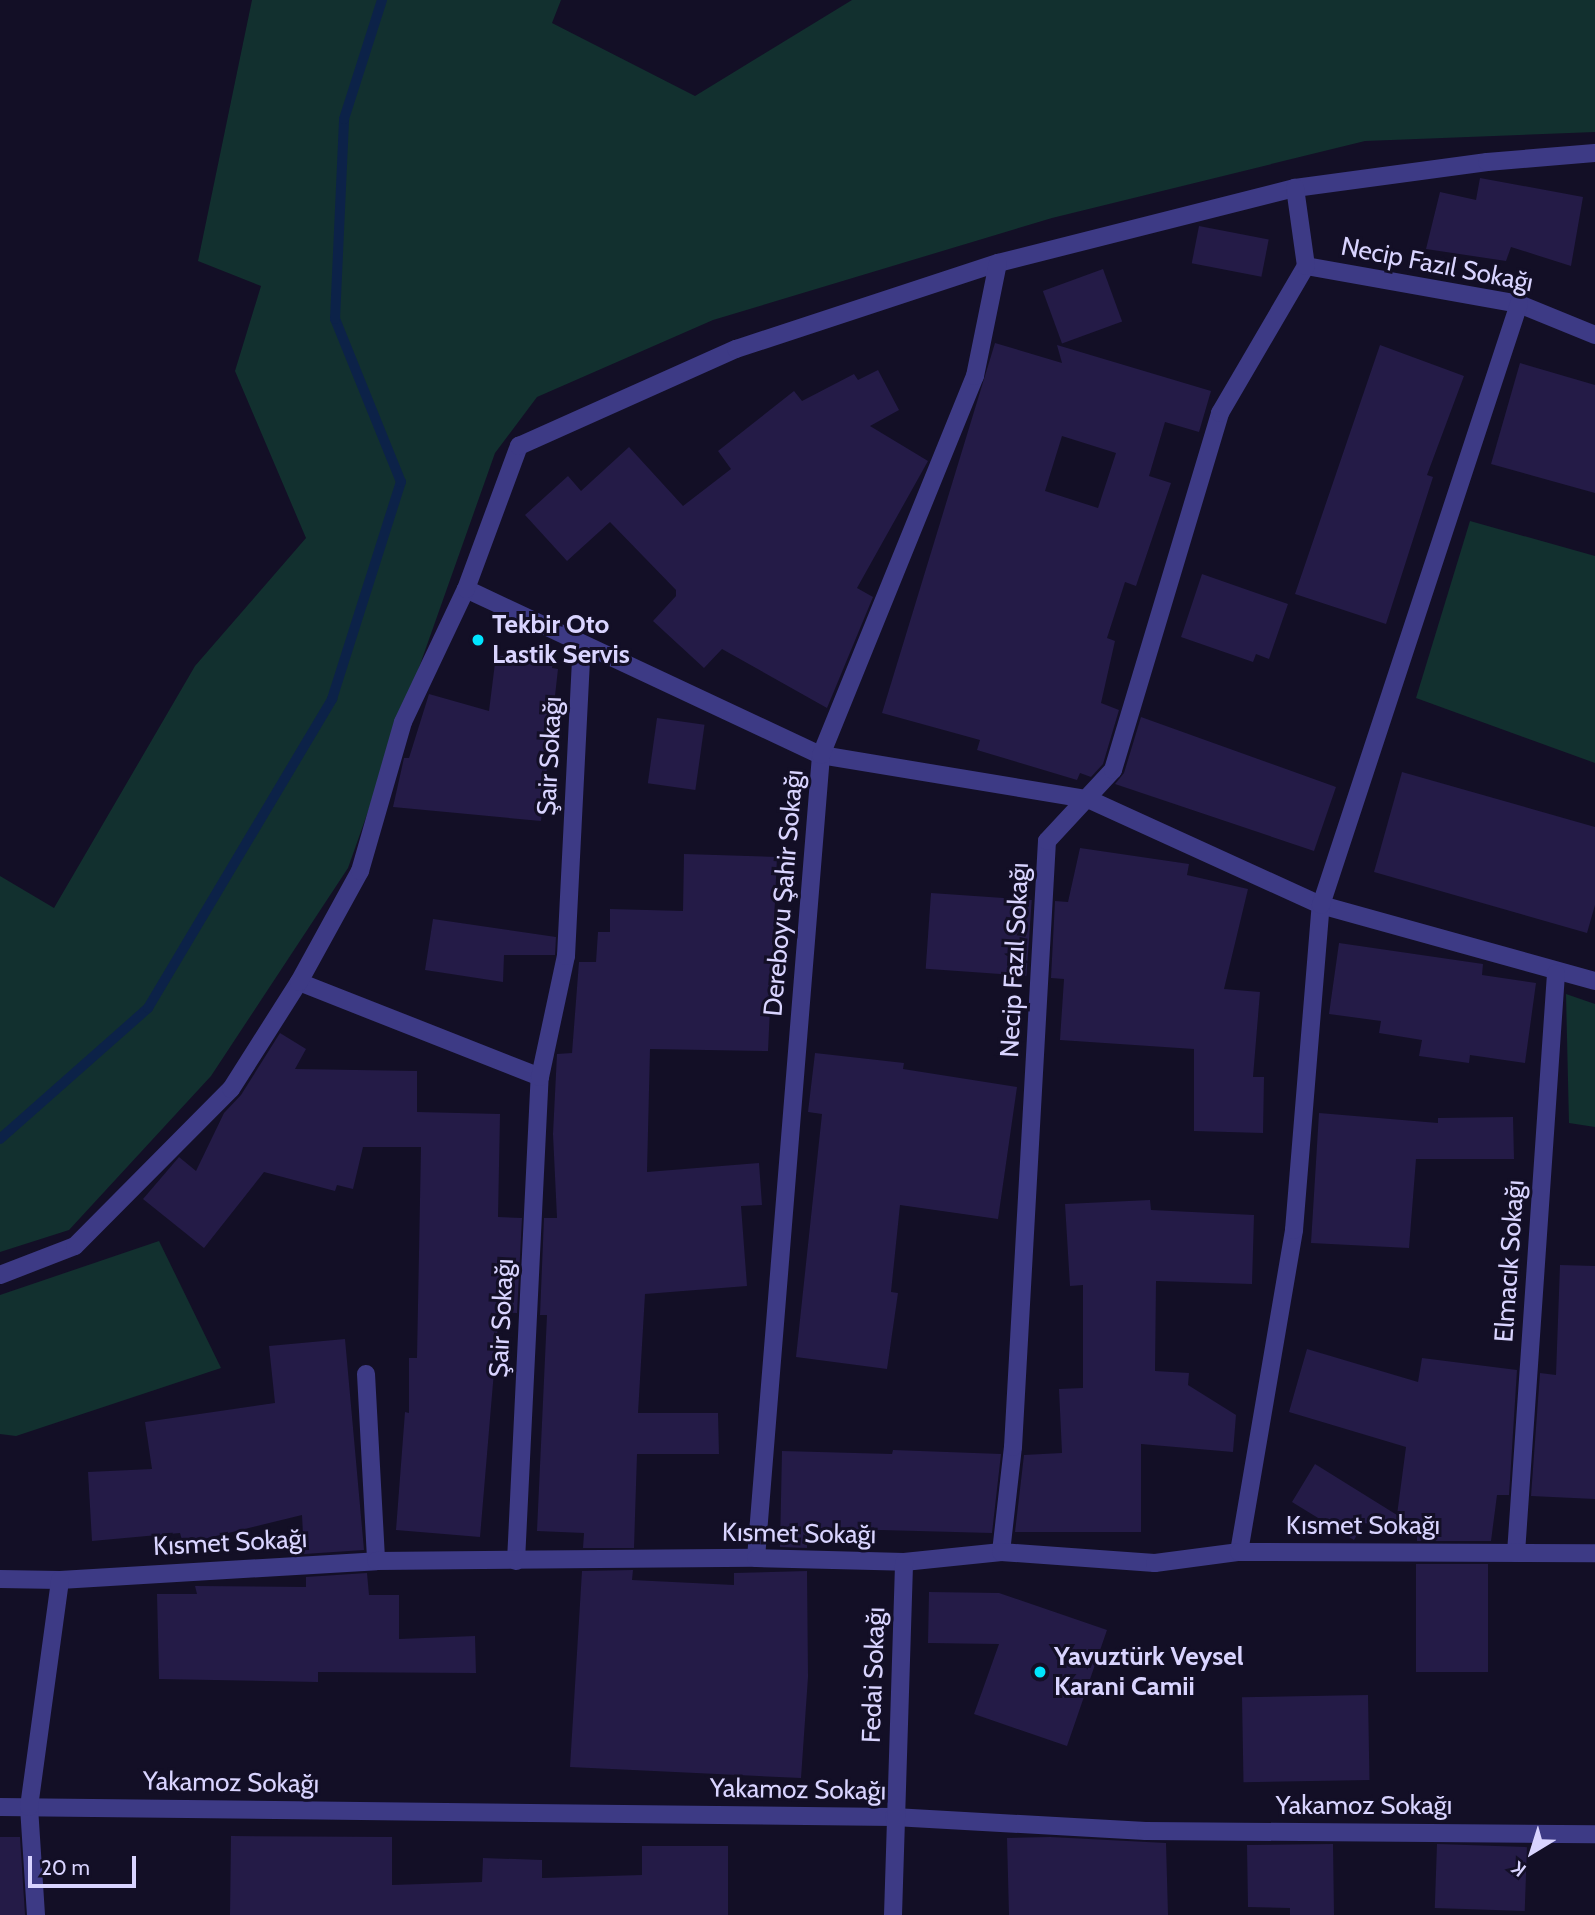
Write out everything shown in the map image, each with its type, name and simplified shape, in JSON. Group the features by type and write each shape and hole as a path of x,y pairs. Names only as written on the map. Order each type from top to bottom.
{"street":[{"path":"0,1275 75,1246 231,1088 299,982 360,871 403,722 466,589 519,446 736,349 998,263 1295,188 1487,162 1595,153"},
{"name":"Necip Fazıl Sokağı","path":"1002,1552 1013,1447 1047,841 1113,770 1220,414 1306,266 1295,188"},
{"name":"Dereboyu Şahir Sokağı","path":"756,1558 821,755 975,376 998,263"},
{"name":"Necip Fazıl Sokağı","path":"1306,266 1519,304 1595,335"},
{"path":"1239,1552 1294,1230 1321,905 1519,304"},
{"path":"466,589 821,755 1088,799 1321,905 1556,973 1595,981"},
{"name":"Şair Sokağı","path":"516,1561 540,1077 566,956 582,644"},
{"name":"Elmacık Sokağı","path":"1516,1553 1556,973"},
{"path":"299,982 540,1077"},
{"path":"366,1374 376,1561"},
{"name":"Kısmet Sokağı","path":"0,1579 60,1580 376,1561 756,1558 904,1562 1002,1552 1155,1563 1239,1552 1595,1553"},
{"name":"Fedai Sokağı","path":"893,1915 904,1562"},
{"path":"36,1915 29,1807 60,1580"},
{"name":"Yakamoz Sokağı","path":"0,1807 894,1817 1146,1831 1595,1834"}],"green space":[{"path":"252,0 561,0 552,23 695,96 852,0 1595,0 1595,132 1365,141 1052,218 713,320 537,397 495,453 348,868 211,1076 69,1230 0,1252 0,876 54,908 195,666 306,538 235,371 261,286 198,261"},
{"path":"1470,521 1595,556 1595,763 1416,698"},
{"path":"1566,994 1595,1004 1595,1127 1569,1123"},
{"path":"159,1241 221,1368 16,1436 0,1434 0,1295"}],"building":[{"path":"1480,178 1583,197 1571,266 1511,247 1506,261 1426,249 1440,192 1476,200"},
{"path":"1199,226 1269,240 1261,277 1192,263"},
{"path":"1103,269 1122,322 1062,344 1043,291"},
{"path":"995,343 1062,363 1057,345 1211,391 1199,432 1165,422 1149,476 1171,483 1136,586 1125,582 1107,638 1115,641 1101,703 1119,710 1103,764 1091,777 1080,773 1077,780 977,750 980,740 882,713","holes":["1062,436 1116,453 1098,508 1045,491"]},
{"path":"1380,345 1464,376 1427,475 1433,477 1386,624 1295,594"},
{"path":"1520,363 1595,385 1595,493 1491,464"},
{"path":"878,370 899,410 870,426 928,461 857,588 873,597 827,708 722,649 704,668 653,621 676,596 676,590 610,522 567,561 525,515 568,476 581,491 629,447 683,506 731,469 718,451 794,391 802,401 854,374 858,380"},
{"path":"1202,574 1288,604 1269,659 1256,654 1253,662 1181,637"},
{"path":"496,655 553,663 552,668 558,669 541,821 393,807 404,758 409,758 429,694 489,711"},
{"path":"1141,717 1336,787 1314,851 1115,784 1124,773"},
{"path":"657,718 705,725 695,790 648,783"},
{"path":"1402,772 1595,827 1595,905 1587,933 1374,872"},
{"path":"1080,848 1189,864 1187,875 1248,889 1224,989 1260,992 1253,1077 1264,1077 1263,1133 1194,1131 1194,1049 1060,1040 1064,979 1051,978 1055,901 1068,902"},
{"path":"684,854 777,857 768,1051 650,1049 647,1172 759,1163 762,1205 741,1206 747,1286 645,1294 638,1413 718,1413 719,1454 637,1454 634,1548 583,1548 584,1533 537,1531 547,1315 540,1315 544,1218 557,1218 553,1134 557,1054 572,1053 579,962 596,962 598,932 610,932 610,909 683,911"},
{"path":"931,893 1032,900 1026,976 926,969"},
{"path":"433,919 556,937 555,955 504,955 503,982 425,970"},
{"path":"1339,943 1483,964 1482,975 1536,983 1525,1063 1470,1055 1469,1063 1419,1056 1422,1040 1379,1033 1381,1021 1329,1014"},
{"path":"280,1033 306,1049 295,1069 417,1071 417,1112 500,1114 498,1217 522,1218 517,1313 499,1312 480,1537 396,1530 405,1412 409,1413 409,1358 417,1358 421,1147 363,1147 353,1189 337,1185 335,1191 264,1172 204,1248 143,1199 179,1157 196,1171 224,1113 241,1095"},
{"path":"815,1053 904,1063 903,1069 1017,1087 998,1219 900,1205 891,1292 898,1293 887,1369 796,1357 822,1114 808,1112"},
{"path":"1319,1113 1438,1123 1438,1118 1513,1117 1514,1159 1416,1159 1409,1248 1311,1243"},
{"path":"1150,1200 1151,1210 1254,1215 1252,1284 1156,1281 1155,1371 1189,1373 1188,1385 1236,1415 1233,1452 1141,1444 1141,1532 1015,1532 1024,1455 1062,1453 1059,1389 1083,1388 1083,1285 1070,1286 1065,1204"},
{"path":"1560,1265 1595,1266 1595,1499 1531,1496 1540,1373 1556,1375"},
{"path":"345,1339 364,1550 304,1554 302,1515 183,1544 180,1533 92,1541 88,1472 152,1469 145,1422 275,1403 269,1346"},
{"path":"1307,1349 1418,1382 1422,1358 1517,1370 1509,1495 1497,1495 1491,1541 1417,1541 1417,1530 1364,1523 1354,1540 1292,1502 1315,1464 1397,1515 1406,1447 1289,1412"},
{"path":"893,1450 1001,1454 992,1533 807,1528 807,1548 780,1547 782,1451 892,1454"},
{"path":"1416,1564 1488,1564 1488,1672 1416,1672"},
{"path":"633,1570 632,1580 734,1585 734,1573 807,1571 808,1677 801,1778 570,1767 582,1571"},
{"path":"367,1573 369,1595 399,1595 399,1639 475,1636 476,1673 318,1672 318,1682 159,1679 157,1594 197,1594 195,1586 306,1587 306,1577"},
{"name":"Yavuztürk Veysel Karani Camii","path":"929,1592 999,1593 1107,1630 1067,1746 974,1714 999,1644 928,1643"},
{"path":"1368,1695 1369,1780 1244,1782 1242,1697"},
{"path":"231,1836 392,1837 392,1885 482,1882 483,1858 542,1860 542,1878 642,1875 642,1846 728,1846 728,1915 230,1915"},
{"path":"0,1837 20,1837 25,1915 0,1915"},
{"path":"1050,1837 1166,1843 1168,1915 1009,1915 1007,1838"},
{"path":"1333,1844 1334,1915 1290,1915 1290,1908 1248,1907 1247,1845"},
{"path":"1437,1844 1527,1847 1525,1911 1435,1908"}],"waterway":[{"path":"0,1139 148,1008 332,699 401,482 335,319 344,119 382,0"}],"place":[{"name":"Tekbir Oto Lastik Servis","path":"478,640"},
{"name":"Yavuztürk Veysel Karani Camii","path":"1040,1672"}]}
